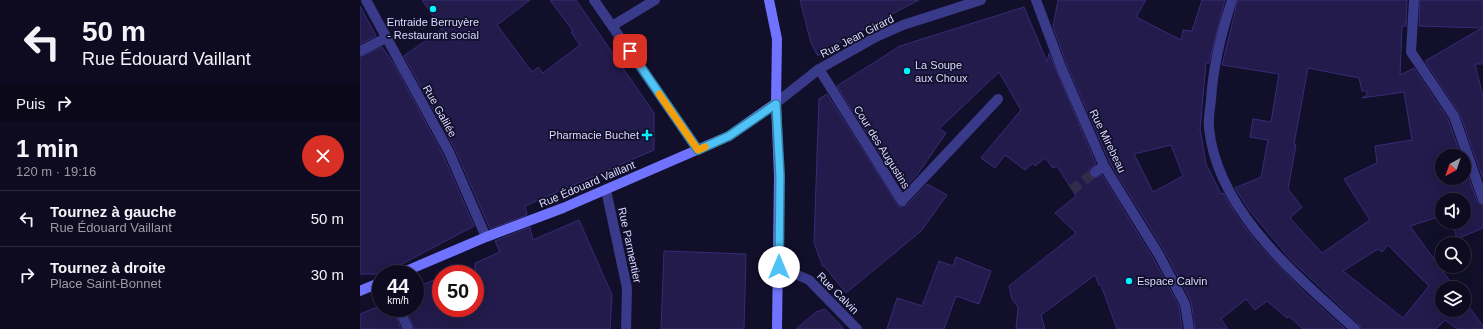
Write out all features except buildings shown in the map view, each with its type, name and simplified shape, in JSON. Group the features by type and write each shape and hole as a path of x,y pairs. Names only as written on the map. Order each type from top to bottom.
{"street":[{"name":"Rue Galilée","path":"366,0 449,152 486,237"},
{"path":"594,0 698,150"},
{"path":"612,26 655,0"},
{"path":"769,0 777,39 776,104 780,176 779,267 776,329"},
{"name":"Rue Jean Girard","path":"776,104 819,69 876,37 902,25 981,0"},
{"name":"Rue Mirebeau","path":"1036,0 1061,67 1104,166 1159,254 1185,304 1189,329"},
{"path":"1232,0 1219,41 1213,71 1209,127 1216,164 1236,204 1288,267 1355,329"},
{"path":"1414,0 1411,52 1454,116 1483,199"},
{"path":"360,50 386,38"},
{"name":"Cour des Augustins","path":"819,69 902,201 998,99"},
{"name":"Rue Édouard Vaillant","path":"420,265 486,237 606,190 729,136 776,104"},
{"path":"1095,172 1104,166"},
{"name":"Rue Parmentier","path":"606,190 627,288 626,329"},
{"name":"Rue Calvin","path":"779,267 809,280 844,314 857,329"},
{"path":"360,291 372,286"},
{"path":"403,317 408,329"}],"tunnel":[{"path":"1072,190 1095,172"}],"slow traffic":[{"path":"659,94 698,150 705,147"}],"place":[{"name":"Entraide Berruyère - Restaurant social","path":"433,9"},
{"name":"La Soupe aux Choux","path":"907,71"},
{"name":"Pharmacie Buchet","path":"647,135"},
{"name":"Espace Calvin","path":"1129,281"}],"route":[{"path":"630,51 698,150 729,136 776,104 780,176 779,267"}]}
